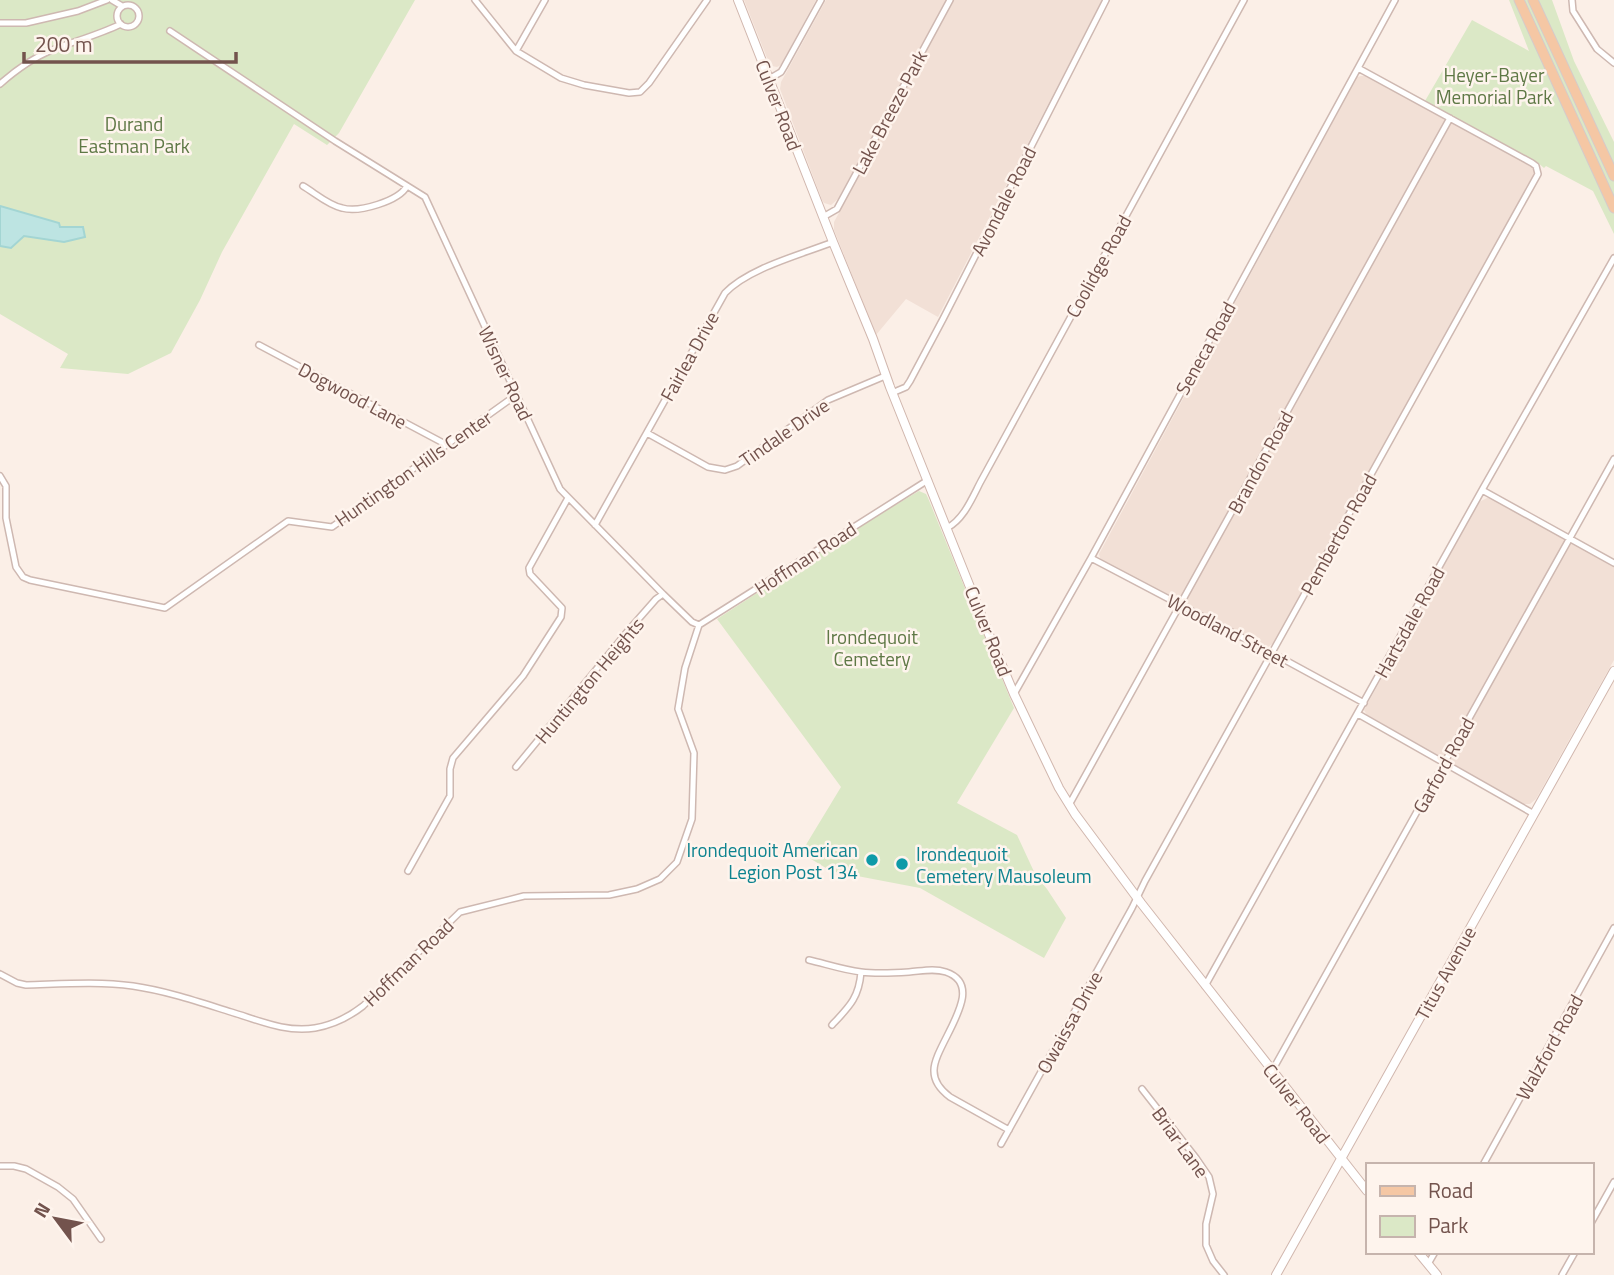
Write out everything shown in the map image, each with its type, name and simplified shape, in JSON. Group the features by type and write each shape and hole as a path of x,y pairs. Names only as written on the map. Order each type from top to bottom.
{"main road":[{"name":"Culver Road","path":"738,0 873,339 885,376 1014,694 1052,773 1069,805 1137,899 1366,1190"},
{"path":"1519,0 1614,208"},
{"path":"1533,0 1614,176"},
{"name":"Titus Avenue","path":"1276,1275 1614,671"},
{"path":"1420,1254 1437,1275"}],"street":[{"path":"0,23 26,23 78,11 110,0 122,6 133,5 138,11 138,22 131,27 121,24 117,15 122,6"},
{"path":"475,0 516,51 562,78 629,93 640,92 649,83 707,0"},
{"path":"516,51 545,0"},
{"path":"769,79 784,68 821,0"},
{"name":"Lake Breeze Park","path":"823,217 837,209 950,0"},
{"name":"Avondale Road","path":"892,393 906,387 910,381 1106,0"},
{"name":"Coolidge Road","path":"947,528 957,522 968,505 1244,0"},
{"name":"Seneca Road","path":"1014,694 1395,0"},
{"path":"1572,0 1573,11 1597,49 1614,62"},
{"path":"0,84 22,65 38,56 102,34 121,24"},
{"name":"Wisner Road","path":"170,31 425,197 560,489 663,594 692,622 699,625"},
{"path":"1358,68 1450,118"},
{"name":"Pemberton Road","path":"1137,899 1538,170 1532,163 1450,118"},
{"name":"Brandon Road","path":"1069,805 1450,118"},
{"path":"303,186 336,206 350,209 386,202 404,193 407,186"},
{"name":"Fairlea Drive","path":"595,525 721,298 732,285 753,273 833,242"},
{"name":"Hartsdale Road","path":"1205,986 1614,258"},
{"name":"Dogwood Lane","path":"259,345 447,445"},
{"name":"Tindale Drive","path":"647,433 708,467 719,470 731,468 747,460 828,400 885,376"},
{"name":"Huntington Hills Center","path":"0,476 6,486 6,518 16,567 23,577 165,608 288,521 332,527 516,395"},
{"name":"Garford Road","path":"1272,1071 1614,459"},
{"name":"Hoffman Road","path":"0,974 26,985 134,986 173,994 276,1026 313,1028 337,1021 363,1006 460,912 524,896 609,895 637,889 660,879 677,862 692,819 694,752 678,709 685,668 699,625 928,480"},
{"path":"1482,490 1614,563"},
{"path":"408,872 450,796 450,769 453,758 523,676 561,617 562,608 530,574 529,568 568,498"},
{"name":"Woodland Street","path":"1090,558 1364,703"},
{"name":"Huntington Heights","path":"516,767 627,632 663,594"},
{"path":"1358,714 1534,814"},
{"name":"Owaissa Drive","path":"1001,1144 1137,899"},
{"name":"Walzford Road","path":"1484,1163 1614,928"},
{"path":"809,960 861,972 936,970 952,975 960,982 963,993 961,1006 937,1058 934,1069 936,1081 950,1097 1009,1130"},
{"path":"832,1025 854,1001 861,972"},
{"name":"Briar Lane","path":"1142,1089 1209,1178 1213,1195 1206,1224 1206,1245 1213,1261 1224,1275"},
{"path":"0,1166 20,1167 58,1187 73,1199 101,1239"},
{"path":"1593,1219 1614,1182"},
{"path":"1428,1264 1434,1254"},
{"path":"1562,1275 1574,1254"}],"shaded area":[{"path":"744,0 816,0 781,65 777,67 769,63"},
{"path":"826,0 946,0 838,199 831,205 822,200 780,89 781,82"},
{"path":"954,0 1102,0 938,317 906,299 876,335 834,230 834,222"},
{"path":"1365,76 1531,164 1534,172 1274,643 1268,647 1105,562 1099,554 1357,77"},
{"path":"1492,498 1614,567 1614,660 1536,799 1530,804 1523,804 1367,715 1364,710 1479,502"}],"green space":[{"name":"Durand Eastman Park","path":"0,0 415,0 339,133 327,145 294,124 222,252 171,353 128,374 60,368 68,354 0,314"},
{"name":"Heyer-Bayer Memorial Park","path":"1509,0 1552,0 1574,61 1614,142 1614,234 1593,191 1546,166 1544,168 1425,101 1472,20 1529,51"},
{"name":"Irondequoit Cemetery","path":"919,491 928,498 1014,708 957,803 1017,835 1036,876 1066,918 1044,958 920,888 831,871 801,853 841,787 717,619"}],"water":[{"path":"0,206 59,223 60,227 83,227 85,237 64,242 24,236 11,248 0,246"}],"place":[{"name":"Irondequoit American Legion Post 134","path":"872,860"},
{"name":"Irondequoit Cemetery Mausoleum","path":"902,864"}]}
